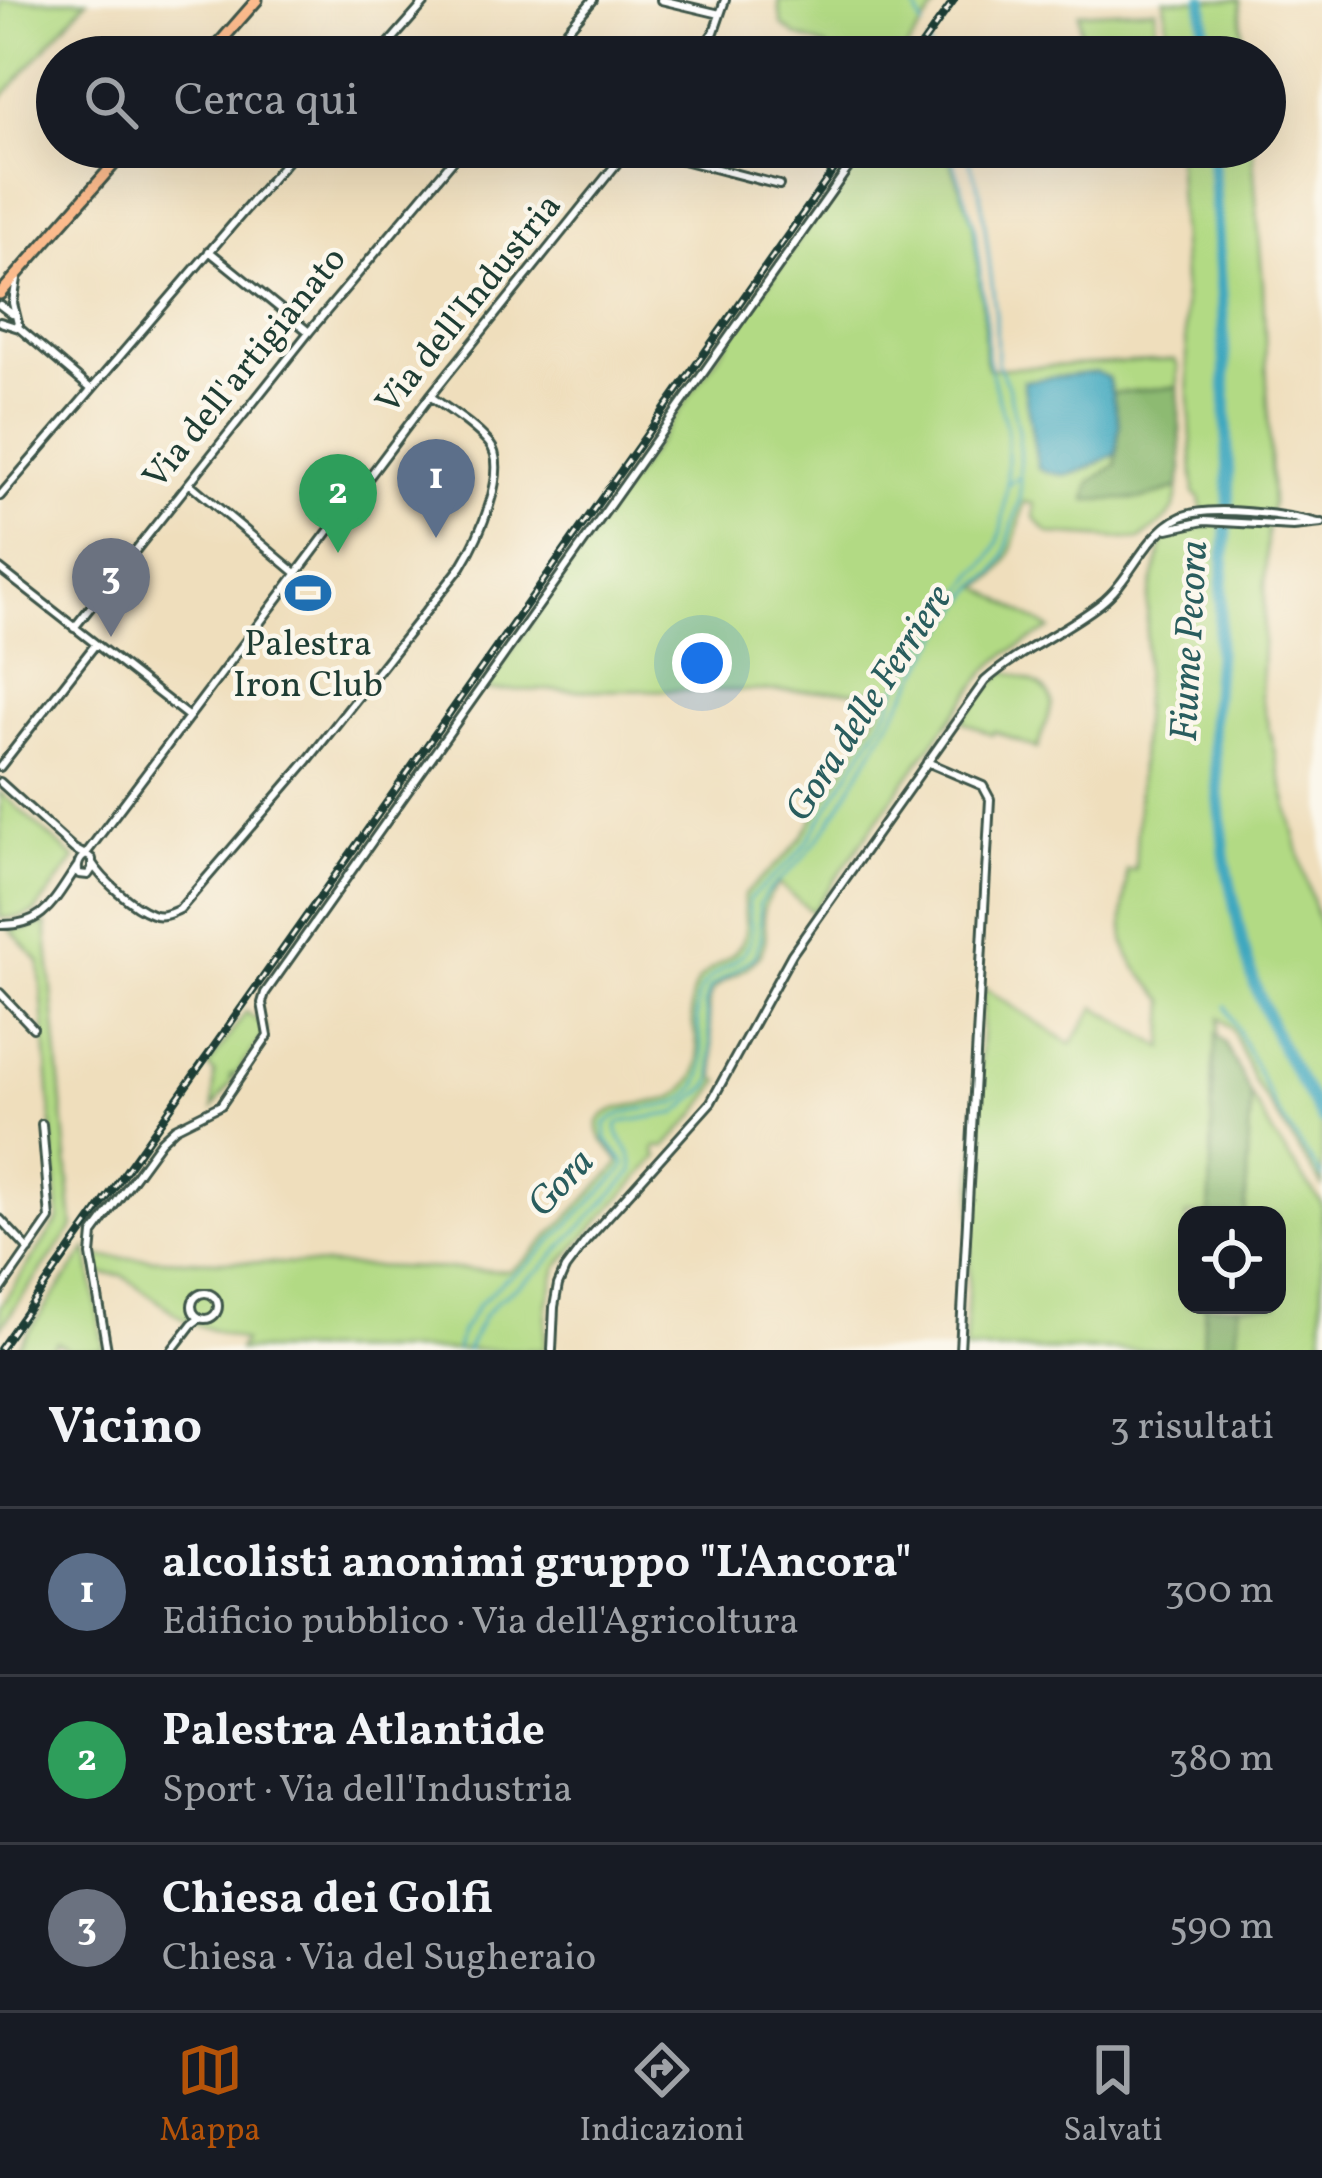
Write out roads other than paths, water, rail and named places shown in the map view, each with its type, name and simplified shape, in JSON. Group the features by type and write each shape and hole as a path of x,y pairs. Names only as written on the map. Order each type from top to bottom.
{"main road":[{"path":"226,36 257,0"},
{"path":"0,294 110,168"}],"street":[{"path":"395,36 427,0"},
{"path":"562,36 593,0"},
{"path":"661,0 720,14"},
{"path":"711,36 725,0"},
{"path":"0,496 281,168"},
{"name":"Via dell'artigianato","path":"74,628 309,332 446,168"},
{"name":"Via dell'Industria","path":"85,862 430,395 614,168"},
{"path":"712,168 778,185"},
{"path":"107,1350 91,1255 93,1234 167,1134 219,1107 234,1087 268,1036 262,1003 265,993 848,168"},
{"path":"209,251 309,332"},
{"path":"17,274 13,303 19,328"},
{"path":"0,305 14,316"},
{"path":"2,321 19,328 91,389"},
{"path":"85,862 149,913 165,915 180,909 308,760 461,567 494,489 497,458 486,440 430,395"},
{"path":"189,483 296,573"},
{"path":"552,1350 554,1306 566,1269 711,1102 791,954 985,681 1104,602 1160,532 1177,518 1204,511 1320,523"},
{"path":"1160,532 1204,521 1320,523"},
{"path":"0,569 189,717"},
{"path":"0,766 95,645"},
{"path":"927,762 983,786 990,799 960,1350"},
{"path":"0,782 74,848 91,872 66,882"},
{"path":"85,862 79,874 103,879"},
{"path":"0,925 21,925 38,918 85,862"},
{"path":"0,993 33,1028"},
{"path":"0,1291 50,1213 42,1124"},
{"path":"0,1219 29,1250"},
{"path":"172,1350 197,1316"}],"water":[{"path":"1096,372 1108,378 1119,424 1116,454 1069,474 1038,468 1023,381"}],"waterway":[{"name":"Gora delle Ferriere","path":"913,0 923,27"},
{"name":"Fiume Pecora","path":"1203,0 1205,36"},
{"path":"956,168 974,225 987,357 1007,429 1007,485"},
{"name":"Gora delle Ferriere","path":"467,1350 483,1317 498,1300 541,1269 633,1172 617,1126 677,1113 710,1085 705,1005 710,988 754,957 761,938 759,904 827,827 940,637 1004,557 1020,498 1019,435 1008,386 997,362 981,195 972,168"},
{"name":"Fiume Pecora","path":"1213,168 1229,495 1212,728 1225,858 1255,985 1277,1039 1322,1119"},
{"name":"Gora","path":"457,1350 461,1332 478,1305 530,1263 623,1170 625,1164 606,1139 605,1125 624,1113 680,1101 699,1083 703,1060 696,1010 702,988 744,952 751,934 749,899 807,842 900,682 992,554 1007,485 1017,478"},
{"path":"1226,1006 1275,1107 1322,1177"}],"railway":[{"path":"928,36 954,0"},
{"path":"0,1349 835,168"}],"place":[{"name":"alcolisti anonimi gruppo \"L'Ancora\"","path":"436,538"},
{"name":"Palestra Atlantide","path":"338,553"},
{"name":"Palestra Iron Club","path":"308,593"},
{"name":"Chiesa dei Golfi","path":"111,637"}]}
